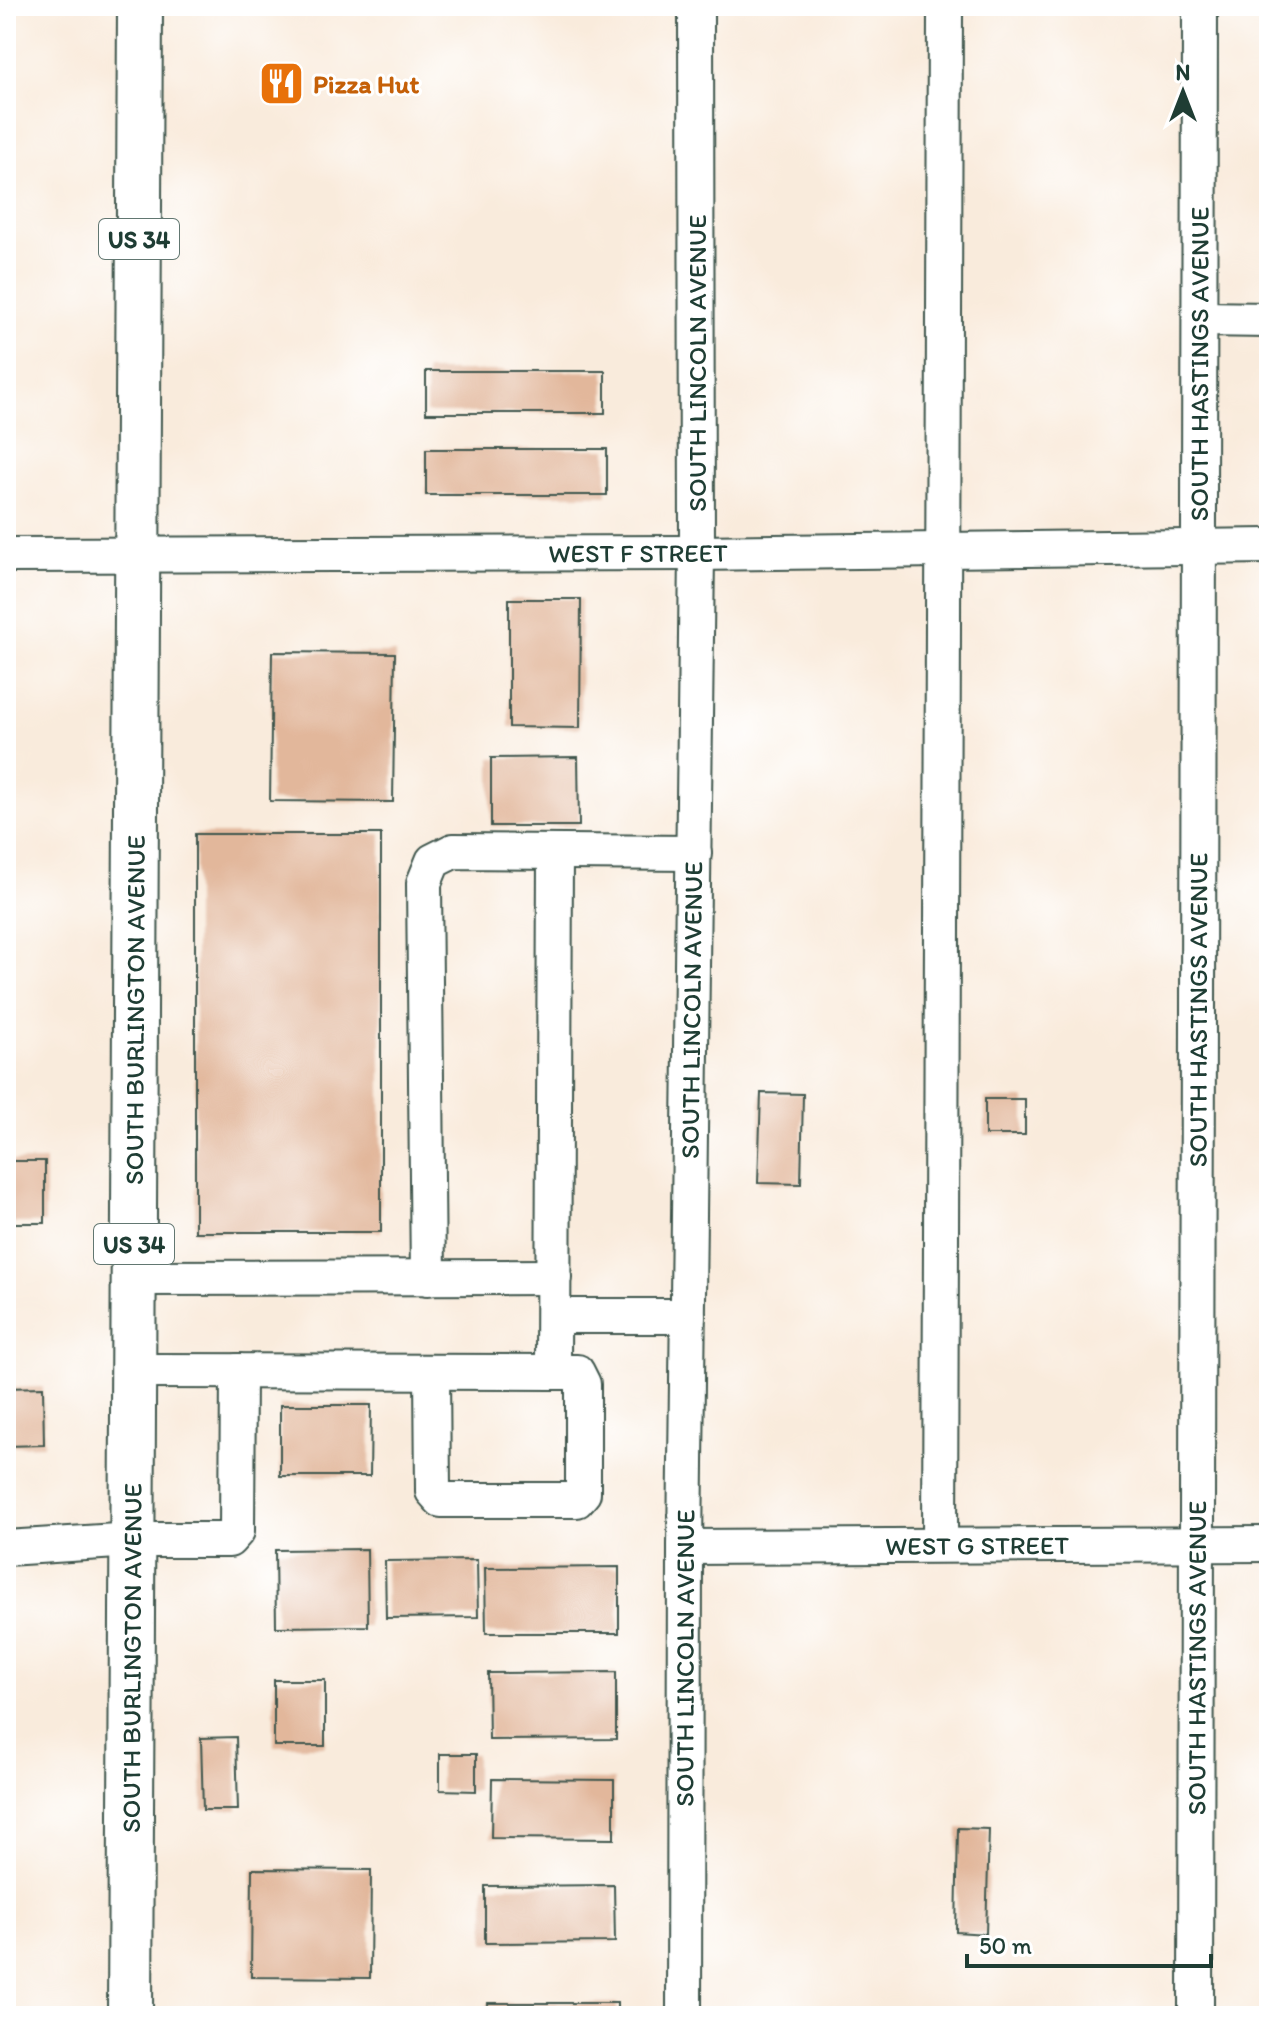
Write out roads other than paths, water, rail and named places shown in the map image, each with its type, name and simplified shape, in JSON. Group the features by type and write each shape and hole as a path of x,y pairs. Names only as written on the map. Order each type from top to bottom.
{"highway":[{"name":"SOUTH BURLINGTON AVENUE","path":"130,2016 140,6"}],"street":[{"name":"SOUTH LINCOLN AVENUE","path":"684,2016 685,1547 697,553 696,6"},
{"path":"940,1545 945,6"},
{"name":"SOUTH HASTINGS AVENUE","path":"1196,2016 1200,6"},
{"path":"1200,319 1269,320"},
{"name":"WEST F STREET","path":"6,555 697,553 1269,546"},
{"path":"428,1278 424,883 433,861 453,851 694,853"},
{"path":"553,1372 555,852"},
{"path":"134,1278 554,1277"},
{"path":"554,1316 688,1316"},
{"path":"134,1371 577,1372 583,1384 583,1493 577,1500 441,1500 433,1491 432,1372"},
{"path":"6,1548 133,1540 229,1540 237,1531 238,1371"},
{"name":"WEST G STREET","path":"685,1547 1269,1544"}],"place":[{"name":"Pizza Hut","path":"282,84"}]}
